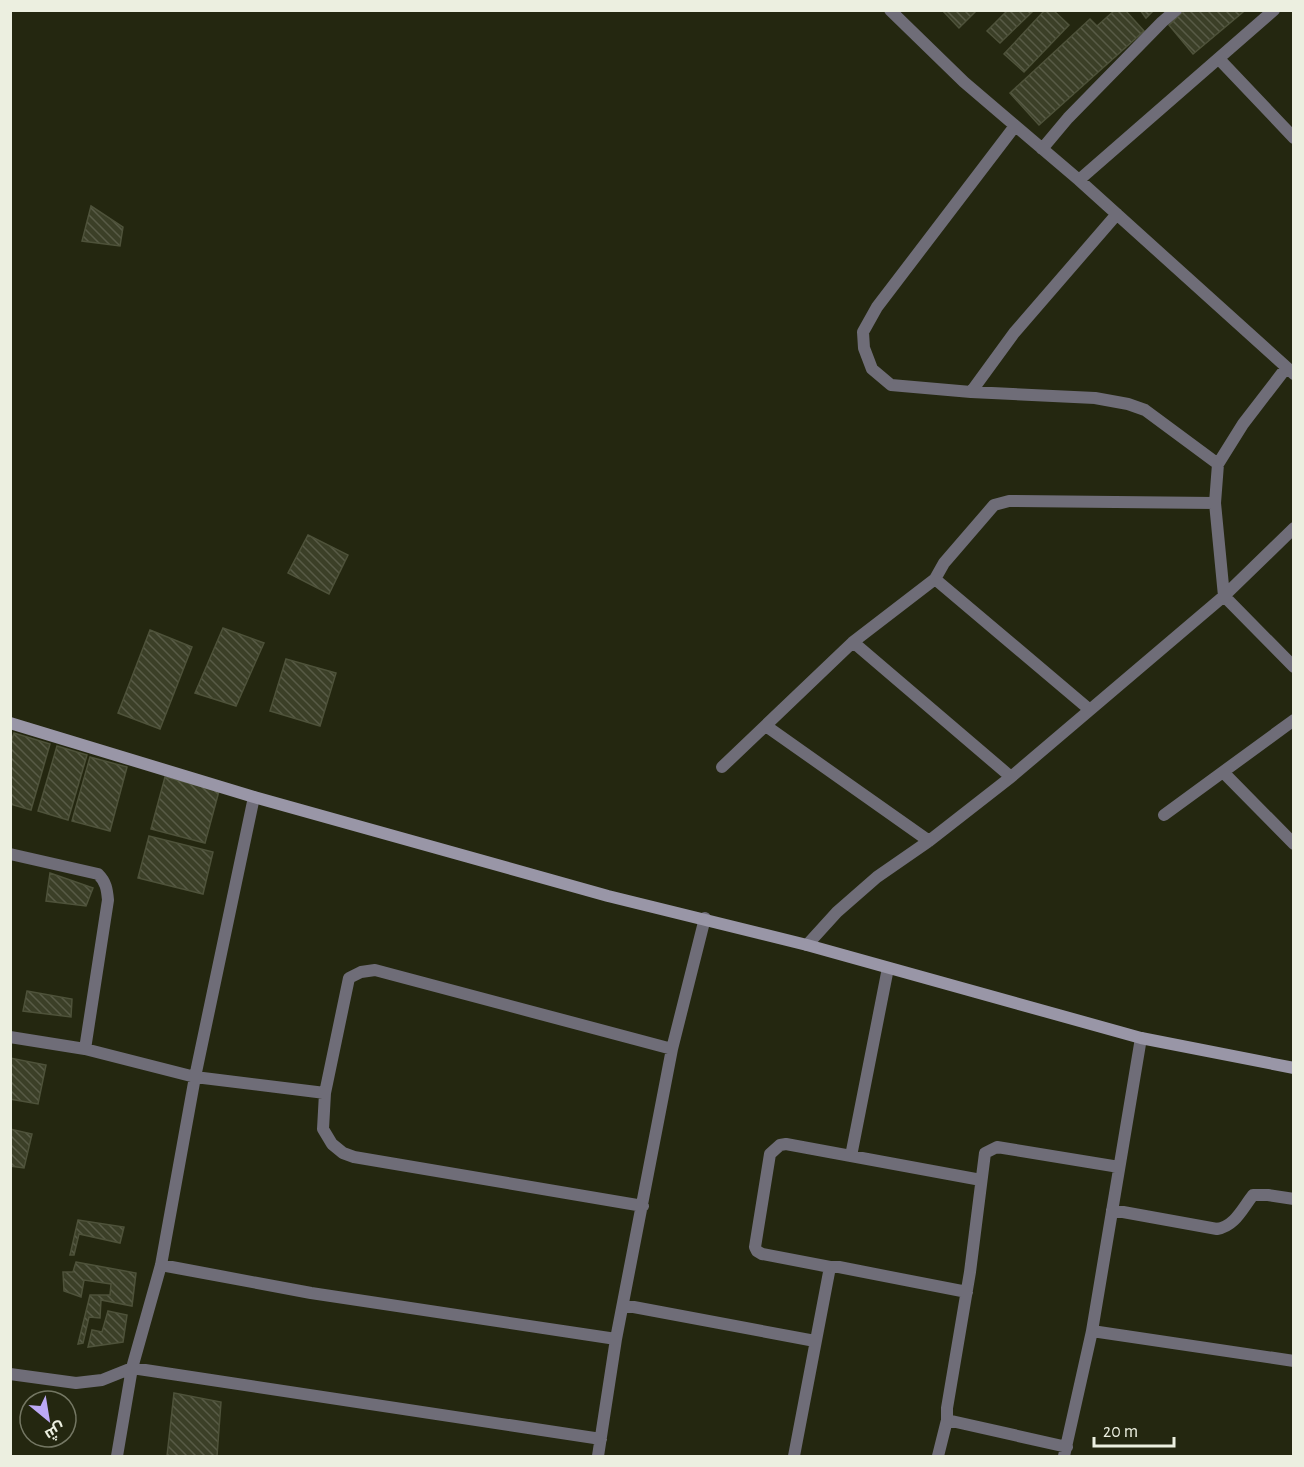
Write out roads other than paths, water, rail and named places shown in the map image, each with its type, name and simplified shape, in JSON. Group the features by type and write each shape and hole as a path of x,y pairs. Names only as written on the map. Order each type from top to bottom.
{"main road":[{"path":"10,723 254,797 608,896 705,918 807,945 1141,1038 1293,1068"}],"street":[{"path":"890,10 964,82 1079,180 1290,371 1244,424 1218,464 1215,504 1224,596 1293,667"},
{"path":"1042,149 1068,118 1176,10"},
{"path":"1079,180 1219,58 1265,13"},
{"path":"1219,58 1293,138"},
{"path":"1016,126 877,307 863,332 864,348 872,369 891,385 971,392 1095,398 1128,404 1145,410 1218,464"},
{"path":"971,392 1014,333 1117,214"},
{"path":"722,767 853,642 934,579 944,563 994,505 1009,501 1215,504"},
{"path":"807,945 837,912 877,877 929,841 1011,777 1224,596 1293,528"},
{"path":"934,579 1090,710"},
{"path":"853,642 1011,777"},
{"path":"1164,816 1293,720"},
{"path":"766,726 929,841"},
{"path":"1223,772 1293,844"},
{"path":"117,1456 132,1368 161,1264 195,1077 254,797"},
{"path":"10,854 98,874 104,880 108,900 85,1049"},
{"path":"598,1456 616,1338 672,1049 705,918"},
{"path":"851,1156 888,968"},
{"path":"643,1206 366,1159 343,1153 332,1144 323,1129 325,1093 349,978 361,972 375,970 672,1049"},
{"path":"10,1037 85,1049 195,1077 325,1093"},
{"path":"947,1420 1065,1452 1092,1331 1141,1038"},
{"path":"967,1292 762,1254 755,1247 771,1154 780,1145 786,1144 981,1180"},
{"path":"938,1456 947,1420 947,1408 967,1292 985,1153 997,1147 1119,1167"},
{"path":"1112,1210 1217,1229 1226,1228 1232,1223 1253,1195 1293,1199"},
{"path":"161,1264 311,1293 616,1338"},
{"path":"794,1456 830,1267"},
{"path":"623,1305 816,1341"},
{"path":"1092,1331 1293,1360"},
{"path":"10,1374 76,1383 102,1380 132,1368 601,1439"}]}
